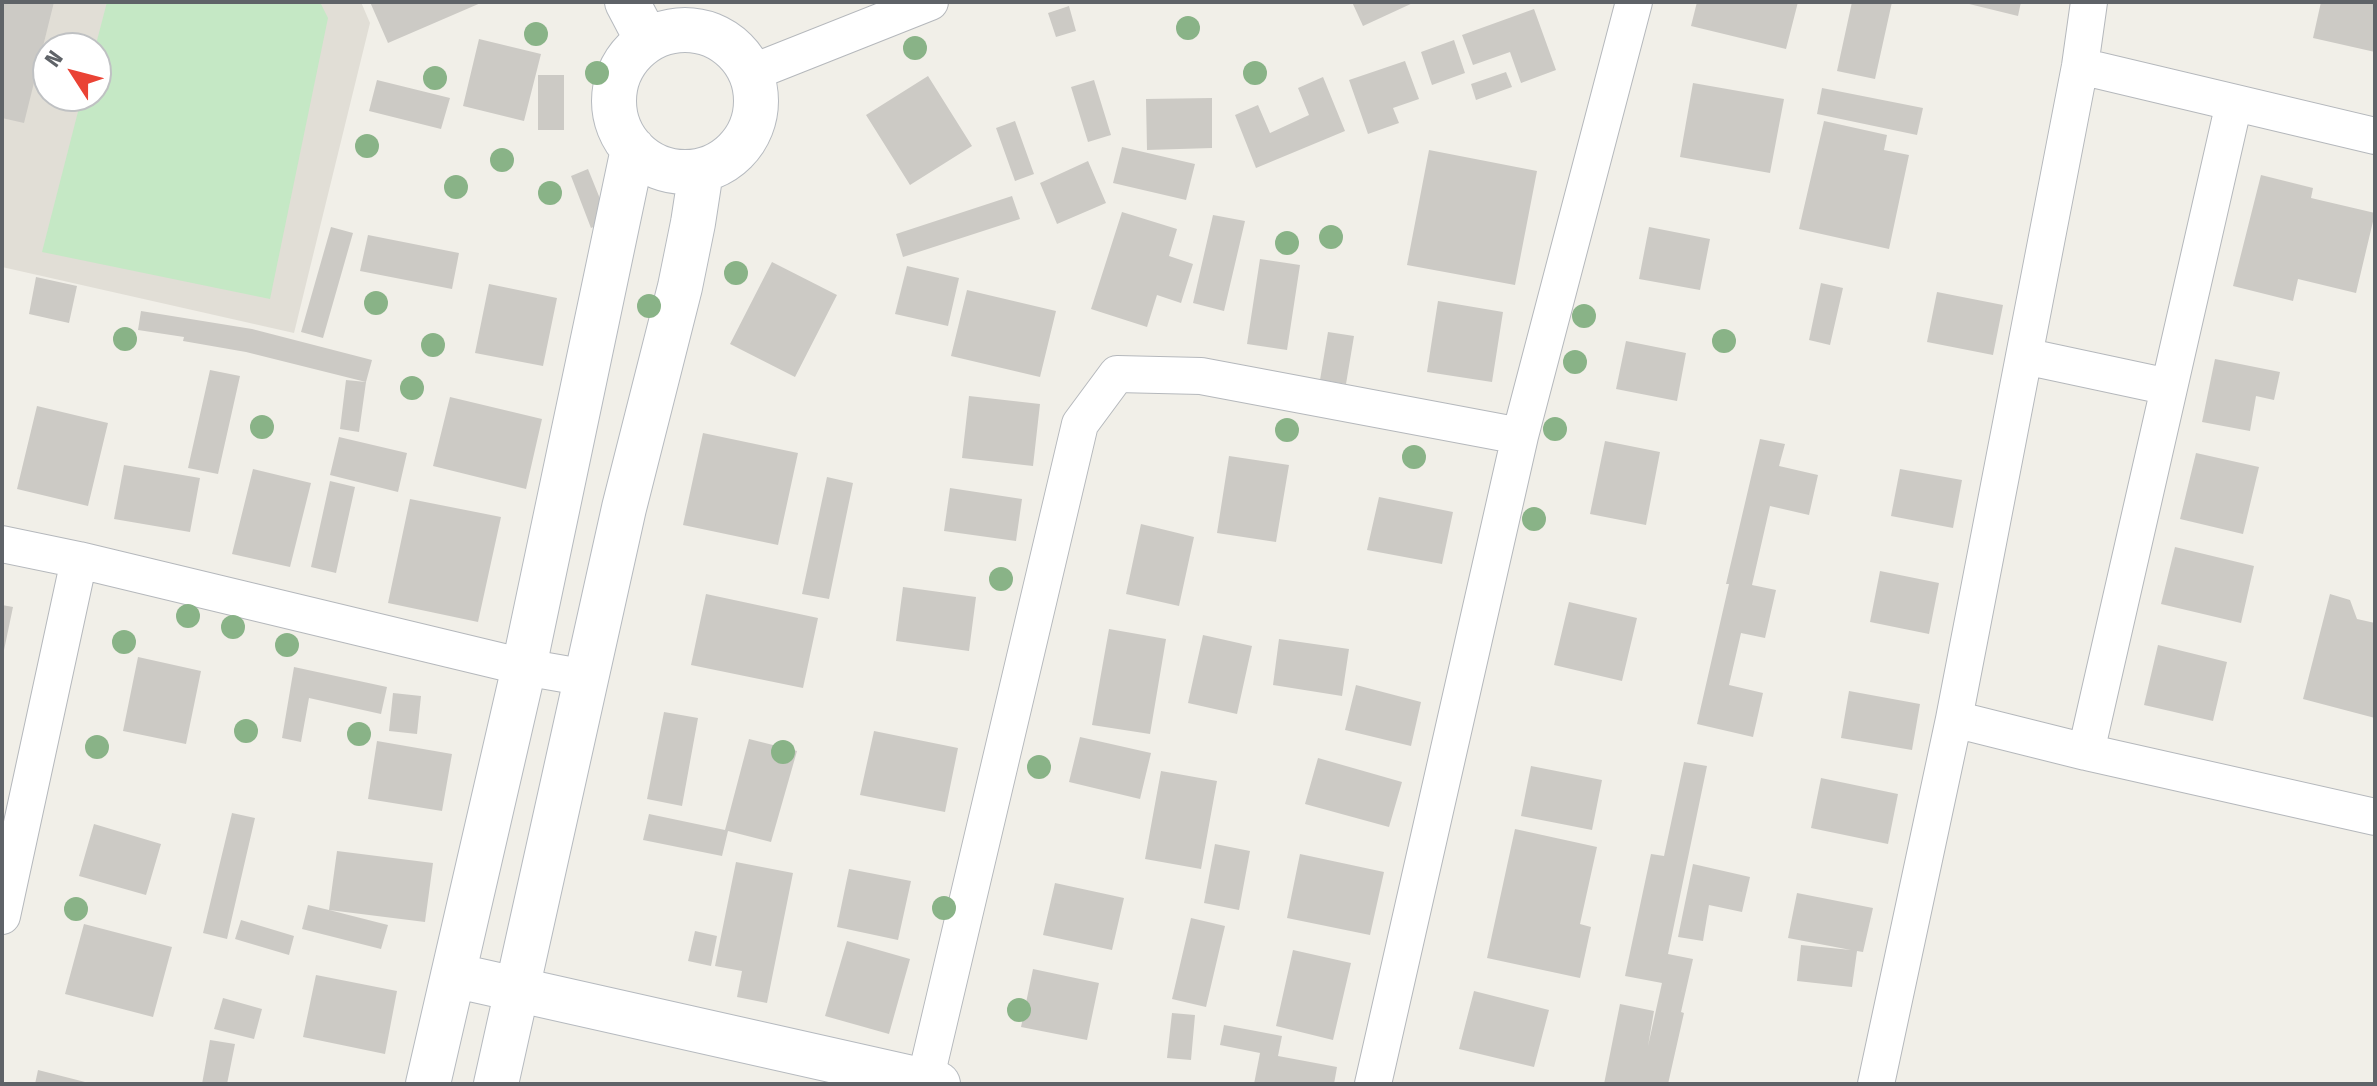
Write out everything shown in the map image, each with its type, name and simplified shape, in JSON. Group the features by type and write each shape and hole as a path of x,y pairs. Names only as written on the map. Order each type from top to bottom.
{"street":[{"path":"627,2 647,40"},
{"path":"751,73 930,2"},
{"path":"1876,1084 1954,719 2080,66 2089,2"},
{"path":"1373,1084 1520,436 1626,9"},
{"path":"708,19 738,52 751,73 757,97 753,122 742,144 724,161 701,171 676,172 652,164 633,149 619,128 614,104 617,80 629,57 647,40 670,31 695,29 708,19"},
{"path":"2080,66 2375,136"},
{"path":"2086,752 2234,103"},
{"path":"428,1084 524,667 633,149"},
{"path":"496,1084 624,508 680,287 701,171"},
{"path":"2024,356 2169,387"},
{"path":"453,975 932,1083 1080,424 1117,374 1201,376 1520,436"},
{"path":"2,544 524,667 587,678"},
{"path":"2,916 79,560"},
{"path":"1954,719 2375,817"}],"shaded area":[{"path":"2,2 361,2 370,23 294,333 2,267"}],"green space":[{"path":"107,2 320,2 328,18 270,299 42,252 78,112 112,112 112,32 99,32"}],"building":[{"path":"2,2 54,2 47,32 32,32 32,91 24,123 2,118"},
{"path":"370,2 483,2 388,43"},
{"path":"1352,2 1415,2 1363,26"},
{"path":"1697,2 1798,2 1786,49 1691,26"},
{"path":"1852,2 1892,2 1875,79 1837,71"},
{"path":"1961,2 2021,2 2018,16"},
{"path":"2321,2 2375,2 2375,52 2313,38"},
{"path":"1069,6 1076,31 1056,37 1048,13"},
{"path":"1534,9 1556,70 1521,83 1510,52 1473,65 1462,35"},
{"path":"479,39 541,54 524,121 463,106"},
{"path":"1454,40 1465,73 1432,85 1421,52"},
{"path":"1405,61 1419,99 1393,108 1399,123 1368,134 1349,80"},
{"path":"1506,72 1512,87 1476,100 1471,84"},
{"path":"538,75 564,75 564,130 538,130"},
{"path":"928,76 972,146 910,185 866,115"},
{"path":"1323,77 1345,131 1256,168 1235,115 1258,105 1270,133 1309,115 1298,88"},
{"path":"377,80 450,98 441,129 369,111"},
{"path":"1094,80 1111,135 1088,142 1071,87"},
{"path":"1693,83 1784,99 1770,173 1680,157"},
{"path":"1822,88 1923,108 1917,135 1817,114"},
{"path":"1212,98 1212,148 1147,150 1146,99"},
{"path":"1015,121 1034,174 1015,181 996,128"},
{"path":"1824,121 1887,135 1884,150 1909,155 1889,249 1799,229"},
{"path":"1122,147 1195,164 1186,200 1113,183"},
{"path":"1429,150 1537,171 1515,285 1407,265"},
{"path":"1088,161 1106,203 1057,224 1040,183"},
{"path":"588,169 609,221 591,228 571,176"},
{"path":"2261,175 2313,188 2311,198 2375,213 2356,293 2298,279 2293,301 2233,286"},
{"path":"1012,196 1020,219 903,257 896,234"},
{"path":"1122,212 1177,229 1169,256 1193,264 1181,303 1157,295 1147,327 1091,309"},
{"path":"1213,215 1245,221 1224,311 1193,303"},
{"path":"331,227 353,233 323,338 301,332"},
{"path":"1649,227 1710,239 1700,290 1639,279"},
{"path":"368,235 459,253 452,289 360,271"},
{"path":"1260,259 1300,265 1287,350 1247,344"},
{"path":"772,262 837,295 795,377 730,344"},
{"path":"907,266 959,278 948,326 895,314"},
{"path":"36,277 77,286 69,323 29,314"},
{"path":"1821,283 1843,288 1830,345 1809,340"},
{"path":"489,284 557,298 543,366 475,353"},
{"path":"967,290 1056,311 1040,377 951,356"},
{"path":"1937,292 2003,305 1993,355 1927,342"},
{"path":"1438,301 1503,312 1492,382 1427,372"},
{"path":"141,311 252,329 372,360 366,382 246,352 183,341 184,337 138,330"},
{"path":"1328,332 1354,336 1346,384 1320,380"},
{"path":"1626,341 1686,353 1677,401 1616,389"},
{"path":"2215,359 2280,372 2274,400 2256,396 2250,431 2202,422"},
{"path":"210,370 240,376 218,474 188,468"},
{"path":"346,380 366,382 359,432 340,429"},
{"path":"969,396 1040,404 1033,466 962,458"},
{"path":"450,397 542,419 526,489 433,466"},
{"path":"37,406 108,423 88,506 17,489"},
{"path":"703,433 798,453 778,545 683,525"},
{"path":"339,437 407,453 398,492 330,475"},
{"path":"1760,439 1785,444 1779,466 1818,475 1809,515 1770,506 1752,585 1776,590 1765,638 1741,633 1729,685 1763,693 1753,737 1697,724"},
{"path":"1605,441 1660,452 1646,525 1590,514"},
{"path":"2196,453 2259,467 2243,534 2180,519"},
{"path":"1229,456 1289,465 1276,542 1217,533"},
{"path":"124,465 200,478 190,532 114,519"},
{"path":"253,469 311,483 290,567 232,554"},
{"path":"1900,469 1962,480 1953,528 1891,516"},
{"path":"827,477 853,483 829,599 802,594"},
{"path":"330,481 355,487 336,573 311,567"},
{"path":"950,488 1022,499 1016,541 944,531"},
{"path":"1379,497 1453,512 1442,564 1367,550"},
{"path":"410,499 501,517 478,622 388,603"},
{"path":"1141,524 1194,537 1179,606 1126,594"},
{"path":"2175,547 2254,566 2241,623 2161,604"},
{"path":"1880,571 1939,583 1929,634 1870,622"},
{"path":"903,587 976,597 969,651 896,641"},
{"path":"706,594 818,618 803,688 691,665"},
{"path":"2330,594 2350,600 2357,619 2375,623 2375,718 2303,699"},
{"path":"1569,602 1637,618 1622,681 1554,665"},
{"path":"2,605 13,607 3,655 2,655"},
{"path":"1109,629 1166,639 1150,734 1092,725"},
{"path":"1203,635 1252,646 1237,714 1188,703"},
{"path":"1279,639 1349,649 1342,696 1273,685"},
{"path":"2158,645 2227,662 2213,721 2144,705"},
{"path":"138,657 201,671 186,744 123,731"},
{"path":"294,667 387,687 381,714 309,698 301,742 282,738"},
{"path":"1356,685 1421,702 1411,746 1345,730"},
{"path":"1849,691 1920,704 1912,750 1841,738"},
{"path":"393,693 421,696 417,734 389,731"},
{"path":"664,712 698,718 682,806 647,799"},
{"path":"874,731 958,748 945,812 860,795"},
{"path":"1080,737 1151,753 1140,799 1069,782"},
{"path":"749,739 797,751 771,842 728,831 722,856 643,840 649,814 725,830"},
{"path":"377,741 452,754 442,811 368,799"},
{"path":"1318,758 1402,782 1389,827 1305,804"},
{"path":"1684,762 1707,766 1668,954 1693,959 1668,1084 1604,1084 1620,1004 1654,1011 1648,1046 1662,983 1625,976 1651,854 1664,856"},
{"path":"1531,766 1602,780 1592,830 1521,816"},
{"path":"1161,771 1217,781 1201,869 1145,859"},
{"path":"1821,778 1898,794 1888,844 1811,828"},
{"path":"232,813 255,818 227,939 203,933"},
{"path":"94,824 161,844 146,895 79,876"},
{"path":"1515,829 1597,847 1580,924 1591,927 1580,978 1487,958"},
{"path":"1215,844 1250,851 1239,910 1204,903"},
{"path":"337,851 433,863 425,922 329,910"},
{"path":"1300,854 1384,872 1370,935 1287,918"},
{"path":"736,862 793,873 767,1003 737,997 742,971 715,966"},
{"path":"1693,864 1750,877 1742,912 1709,905 1703,941 1678,937"},
{"path":"849,869 911,881 898,940 837,927"},
{"path":"1055,883 1124,898 1112,950 1043,935"},
{"path":"1797,893 1873,908 1863,952 1857,951 1852,987 1797,981 1801,945 1851,950 1788,938"},
{"path":"308,905 388,925 381,949 302,929"},
{"path":"1191,918 1225,926 1206,1007 1172,999"},
{"path":"241,920 294,936 289,955 235,939"},
{"path":"84,924 172,947 153,1017 65,994"},
{"path":"695,931 717,936 711,966 688,961"},
{"path":"847,941 910,959 889,1034 825,1016"},
{"path":"1293,950 1351,963 1333,1040 1276,1026"},
{"path":"1033,969 1099,983 1087,1040 1021,1027"},
{"path":"316,975 397,991 385,1054 303,1037"},
{"path":"1474,991 1549,1010 1534,1067 1459,1049"},
{"path":"223,998 262,1009 254,1039 214,1029"},
{"path":"1172,1013 1195,1015 1191,1060 1167,1058"},
{"path":"1224,1025 1282,1036 1278,1056 1337,1067 1334,1084 1254,1084 1260,1053 1220,1045"},
{"path":"210,1040 235,1044 227,1084 202,1084"},
{"path":"38,1070 89,1083 89,1084 35,1084"}]}
